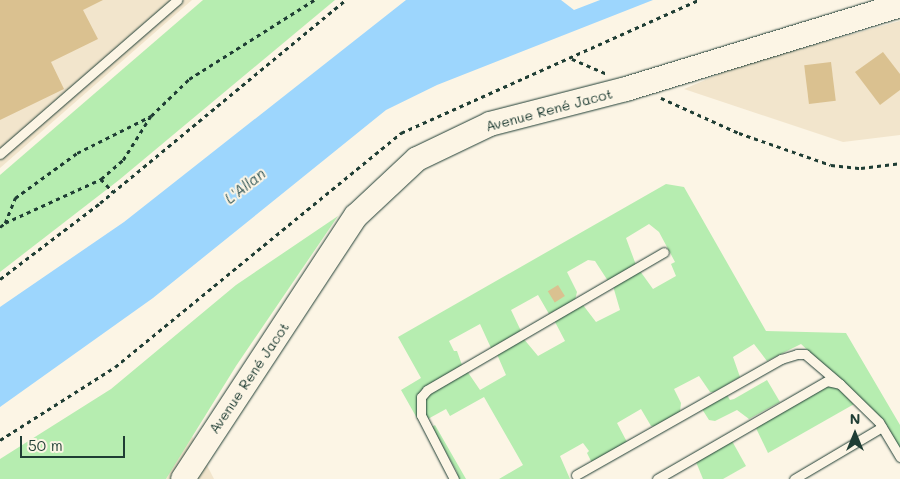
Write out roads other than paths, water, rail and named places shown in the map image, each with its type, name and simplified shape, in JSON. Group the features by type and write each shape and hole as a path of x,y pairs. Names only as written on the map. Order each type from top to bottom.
{"main road":[{"name":"Avenue René Jacot","path":"183,479 356,216 417,159 490,124 626,89 900,5"}],"lane":[{"path":"0,154 177,0"},
{"path":"454,479 421,415 421,397 427,390 664,252"},
{"path":"576,475 781,359 797,354 805,354 840,384 882,428 900,457"},
{"path":"657,479 827,381 840,384"},
{"path":"794,479 882,428"}],"water":[{"name":"L'Allan","path":"406,0 561,0 574,10 600,0 653,0 437,85 386,110 153,298 0,407 0,307 124,222"}]}
